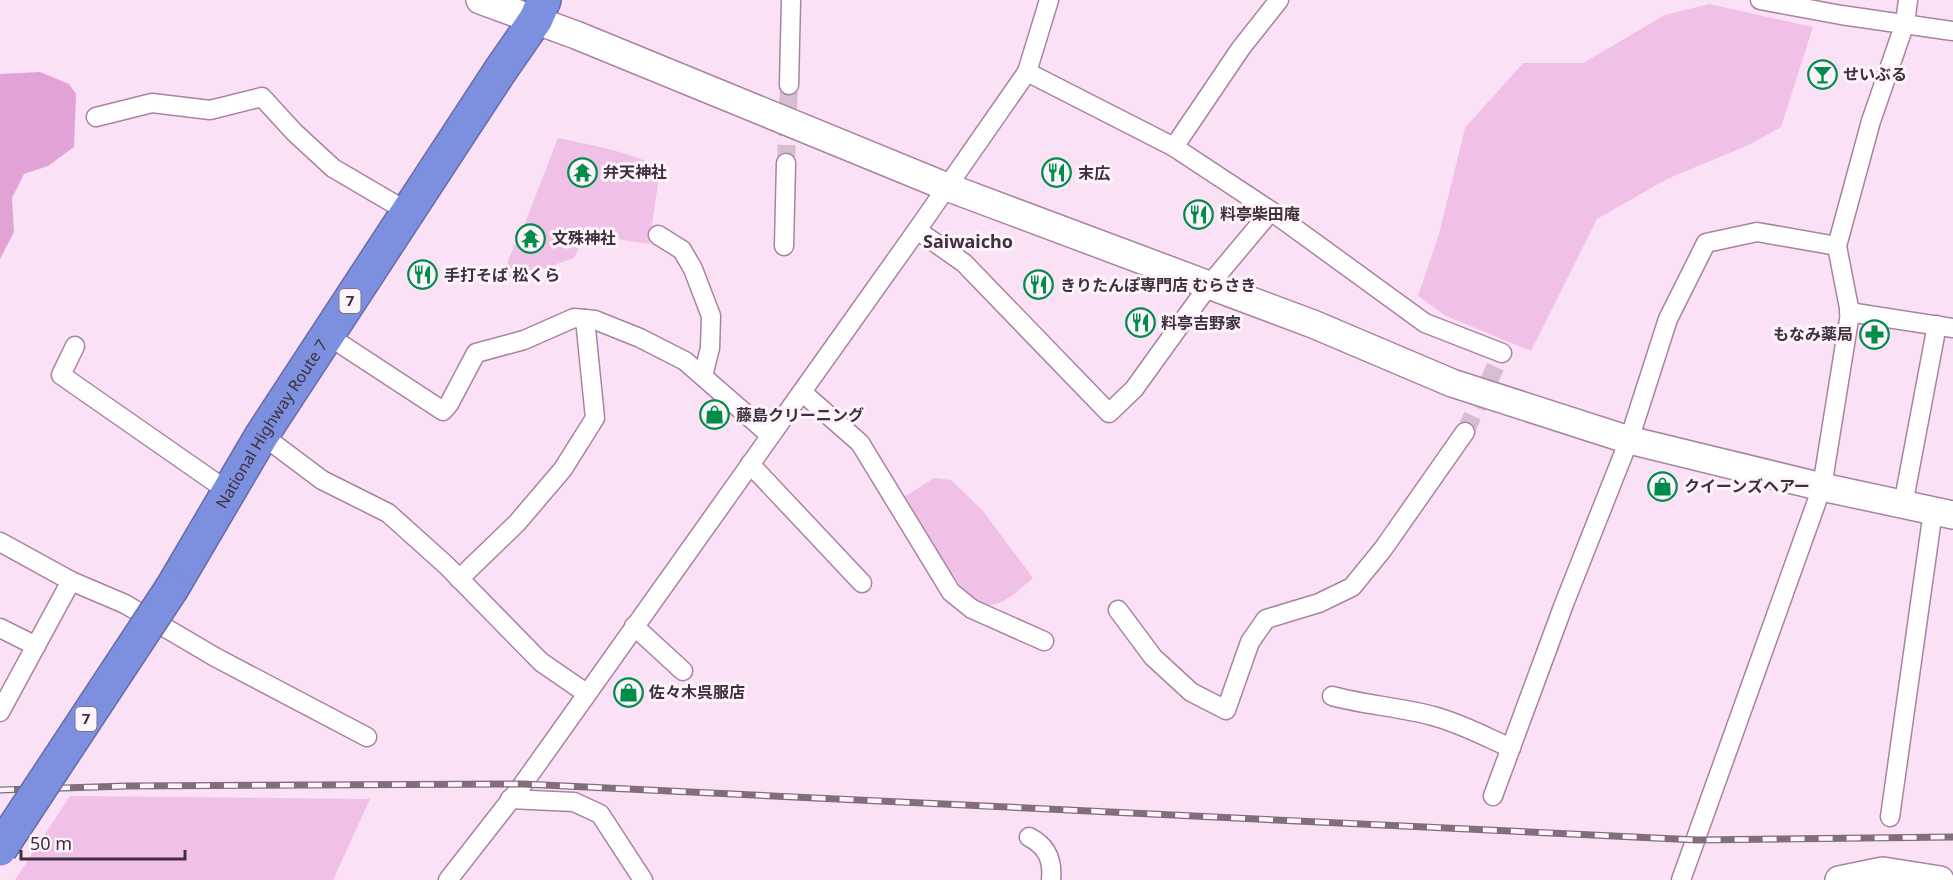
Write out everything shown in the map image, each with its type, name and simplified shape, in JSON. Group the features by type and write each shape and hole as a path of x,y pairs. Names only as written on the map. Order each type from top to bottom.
{"highway":[{"name":"National Highway Route 7","path":"0,849 172,588 262,435 540,10"}],"street":[{"path":"480,0 540,10 947,187 1313,324 1452,383 1629,440 1822,487 1943,513 1890,817"},
{"path":"789,85 791,0"},
{"path":"448,880 510,799 802,392 1027,72 1049,0"},
{"path":"1174,147 1241,48 1279,0"},
{"path":"1760,0 1841,15 1953,31"},
{"path":"1681,880 1822,487 1849,312 1837,246 1871,122 1905,23 1908,0"},
{"path":"1027,72 1174,147 1270,211 1425,323 1502,353"},
{"path":"96,117 152,103 210,110 262,97 294,132 333,168 408,212"},
{"path":"784,246 786,163"},
{"path":"917,230 964,262 1109,413 1134,389 1209,285 1270,211"},
{"path":"1493,796 1564,604 1629,440 1668,319 1706,243 1757,232 1837,246"},
{"path":"658,235 682,250 693,269 711,316 710,348 703,376"},
{"path":"1849,312 1945,327 1903,505"},
{"path":"327,335 443,411 476,353 524,340 574,318 595,320 640,338 685,361 770,435"},
{"path":"459,579 517,523 563,469 595,418 585,319"},
{"path":"75,346 61,375 229,492"},
{"path":"802,392 860,442 951,592 972,609 1044,641"},
{"path":"1118,610 1153,657 1168,671 1191,692 1226,710 1250,642 1266,619 1319,603 1352,587 1383,549 1466,432"},
{"path":"262,435 322,480 388,513 459,579 541,662 586,693"},
{"path":"750,464 862,583"},
{"path":"0,542 71,580 125,604 214,657 367,737"},
{"path":"0,712 71,580"},
{"path":"634,626 683,671"},
{"path":"0,628 36,646"},
{"path":"1332,696 1436,717 1511,748"},
{"path":"510,799 574,802 600,814 643,880"},
{"path":"1029,837 1037,841 1049,853 1051,880"},
{"path":"1839,880 1882,876 1940,880"}],"shaded area":[{"path":"1709,4 1813,27 1781,127 1751,144 1667,179 1597,219 1531,351 1446,316 1418,296 1439,234 1465,128 1523,63 1583,63 1665,15"},
{"path":"40,72 69,84 76,94 74,147 48,166 24,174 12,198 14,232 0,259 0,74"},
{"path":"558,138 624,153 655,168 659,177 649,244 623,240 589,226 574,258 509,281 508,260"},
{"path":"934,478 951,480 983,511 1033,578 1012,596 997,604 989,605 971,601 901,499"},
{"path":"70,796 370,799 333,880 15,880"}],"tunnel":[{"path":"786,163 789,85"},
{"path":"1465,432 1502,353"}],"railway":[{"path":"0,790 127,786 523,784 1697,840 1953,837"}],"place":[{"name":"せいぶる","path":"1822,74"},
{"name":"弁天神社","path":"582,172"},
{"name":"末広","path":"1057,173"},
{"name":"料亭柴田庵","path":"1199,214"},
{"name":"文殊神社","path":"531,238"},
{"name":"手打そば 松くら","path":"423,275"},
{"name":"きりたんぽ専門店 むらさき","path":"1039,285"},
{"name":"料亭吉野家","path":"1140,323"},
{"name":"もなみ薬局","path":"1874,334"},
{"name":"藤島クリーニング","path":"715,415"},
{"name":"クイーンズヘアー","path":"1663,486"},
{"name":"佐々木呉服店","path":"628,692"}],"district":[{"name":"Saiwaicho","path":"968,242"}]}
